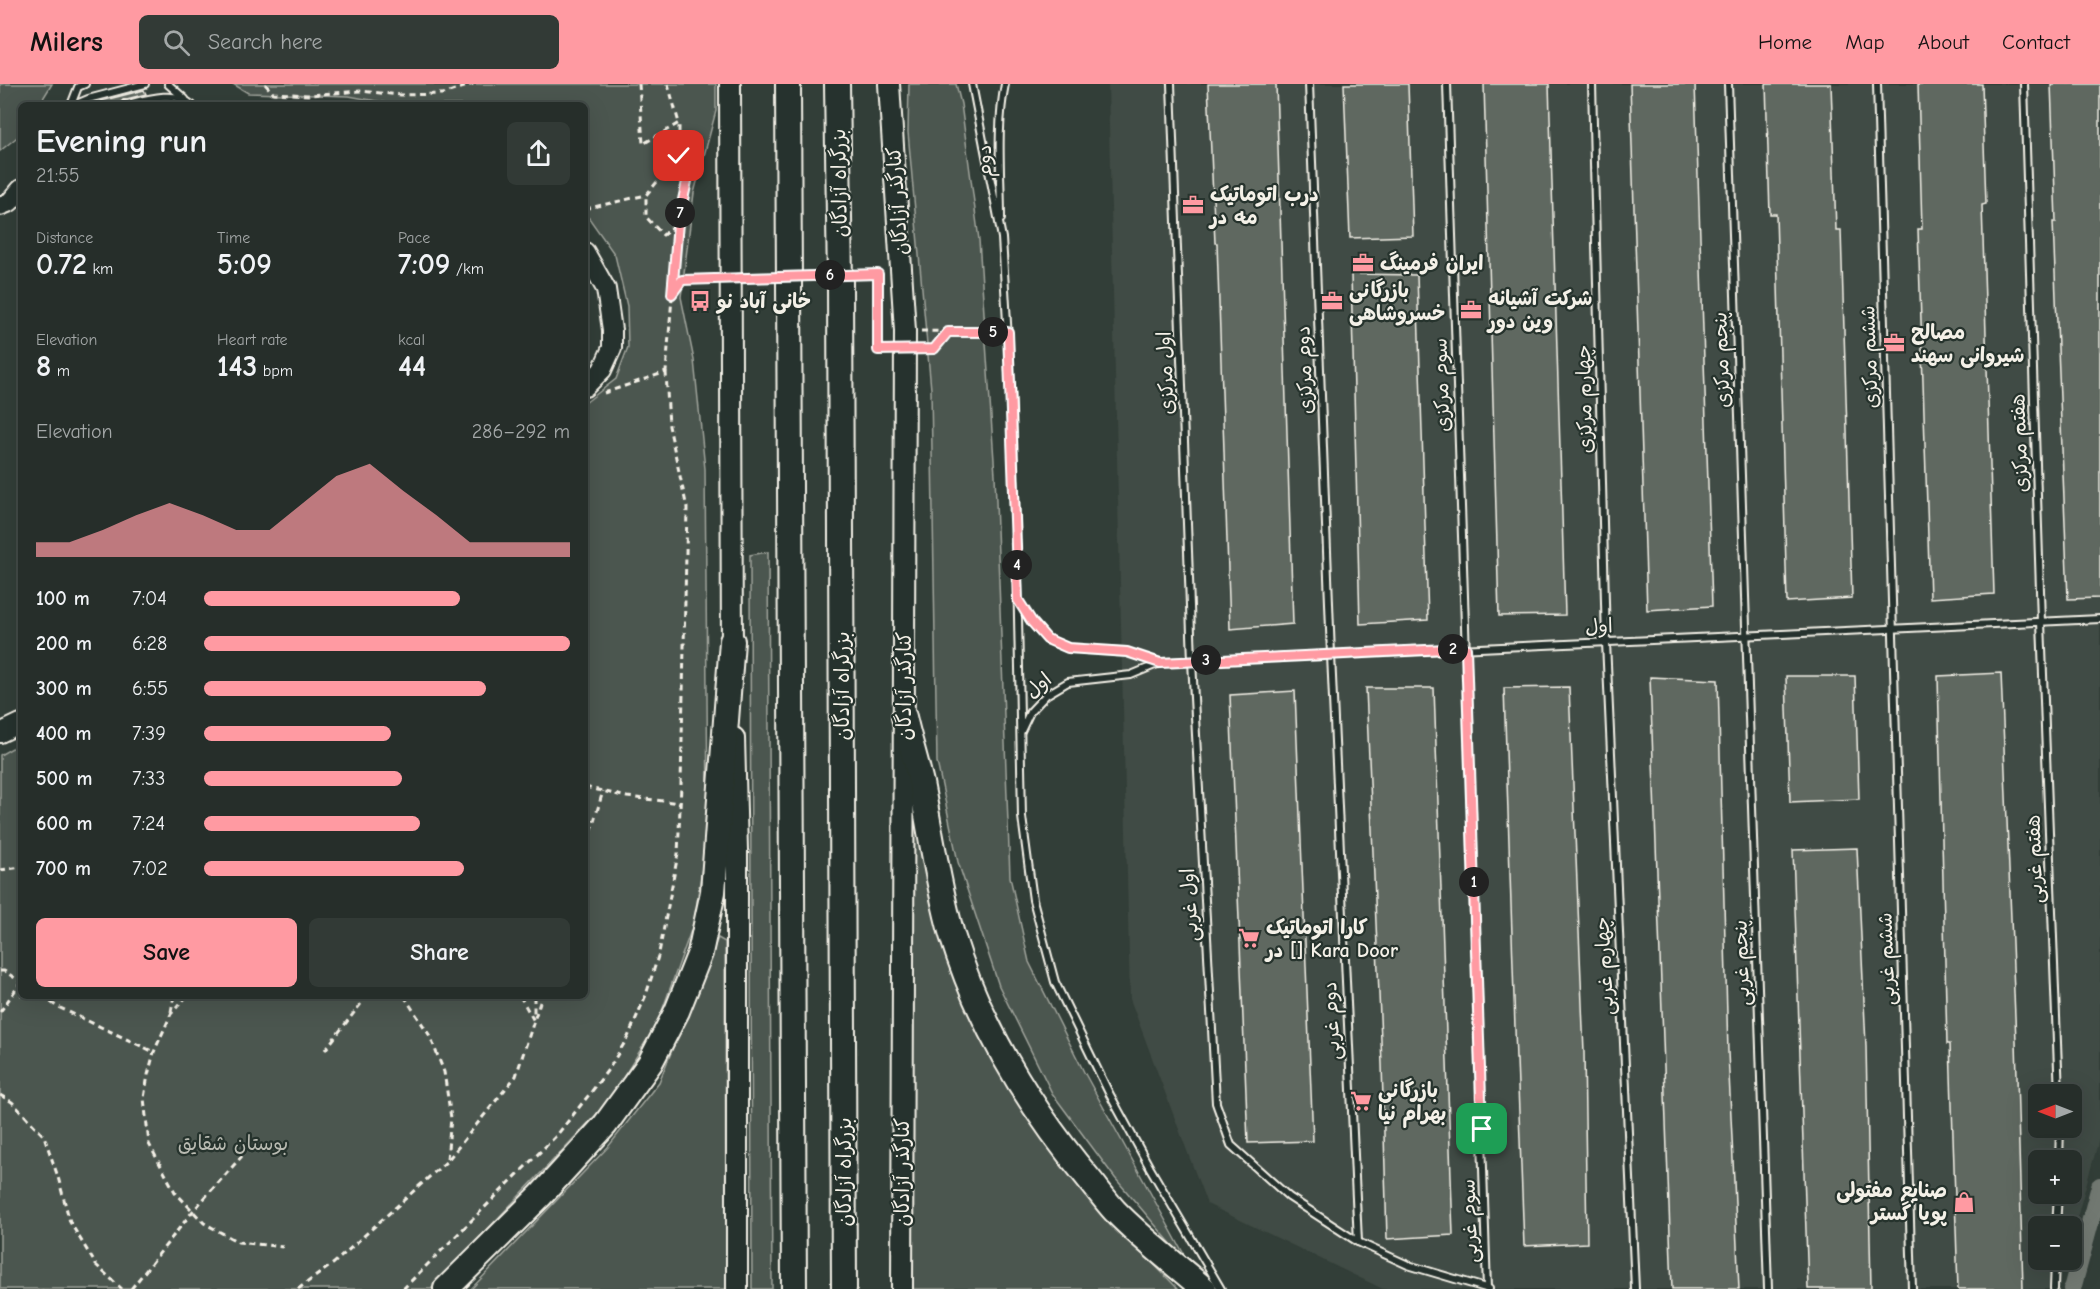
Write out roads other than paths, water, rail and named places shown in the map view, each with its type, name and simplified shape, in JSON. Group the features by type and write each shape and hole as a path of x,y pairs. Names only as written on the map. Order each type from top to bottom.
{"highway":[{"path":"788,84 794,1289"},
{"name":"بزرگراه آزادگان","path":"837,84 844,1289"},
{"path":"446,1289 541,1195 605,1125 650,1063 677,1011 700,953 713,892 732,641"},
{"path":"904,717 921,782 932,852 953,937 996,1040 1022,1086 1047,1123 1072,1158 1116,1211 1204,1289"}],"main road":[{"path":"730,84 732,641 737,850 737,1289"},
{"name":"کنارگذر آزادگان","path":"889,84 905,331 902,1289"}],"street":[{"path":"588,257 606,289 612,330 612,348 590,391"},
{"path":"0,732 18,724"}],"lane":[{"path":"74,102 78,87 85,84"},
{"path":"80,102 145,84"},
{"path":"168,84 189,102"},
{"path":"972,84 1002,238 1008,332 1018,600 1022,817 1033,900 1055,982 1109,1094 1221,1289"},
{"name":"دوم","path":"1002,238 1000,139 1002,97 1005,84"},
{"name":"اول مرکزی","path":"1171,84 1192,661"},
{"name":"دوم مرکزی","path":"1309,84 1331,655"},
{"name":"سوم مرکزی","path":"1447,84 1466,648"},
{"name":"چهارم مرکزی","path":"1592,84 1606,642"},
{"name":"پنجم مرکزی","path":"1728,84 1746,635"},
{"name":"ششم مرکزی","path":"1877,84 1893,628"},
{"name":"هفتم مرکزی","path":"2024,84 2041,622"},
{"path":"136,102 155,97 186,99"},
{"name":"اول","path":"1018,600 1032,622 1047,639 1068,648 1127,652 1160,663"},
{"name":"اول","path":"1019,735 1030,712 1046,695 1068,682 1131,675 1160,663 2100,619"},
{"name":"هفتم غربی","path":"2041,622 2059,1084"},
{"name":"ششم غربی","path":"1893,628 1912,1289"},
{"name":"پنجم غربی","path":"1746,635 1768,1289"},
{"name":"چهارم غربی","path":"1606,642 1635,1289"},
{"name":"سوم غربی","path":"1466,648 1488,1289"},
{"name":"دوم غربی","path":"1331,655 1358,1242"},
{"name":"اول غربی","path":"1192,661 1216,1103 1231,1145 1289,1197 1358,1242"},
{"path":"1358,1242 1408,1265 1488,1289"},
{"path":"2054,1289 2055,1270"}],"waterway":[{"path":"2072,1289 2100,1186"}],"place":[{"name":"درب اتوماتیک مه در","path":"1193,205"},
{"name":"ایران فرمینگ","path":"1363,263"},
{"name":"خانی آباد نو","path":"700,301"},
{"name":"بازرگانی خسروشاهی","path":"1332,301"},
{"name":"شرکت آشیانه وین دور","path":"1471,310"},
{"name":"مصالح شیروانی سهند","path":"1894,343"},
{"name":"کارا اتوماتیک در [] Kara Door","path":"1249,938"},
{"name":"بازرگانی بهرام نیا","path":"1361,1101"},
{"name":"صنایع مفتولی پویا گستر","path":"1964,1202"}],"park label":[{"name":"بوستان شقایق","path":"233,1143"}]}
